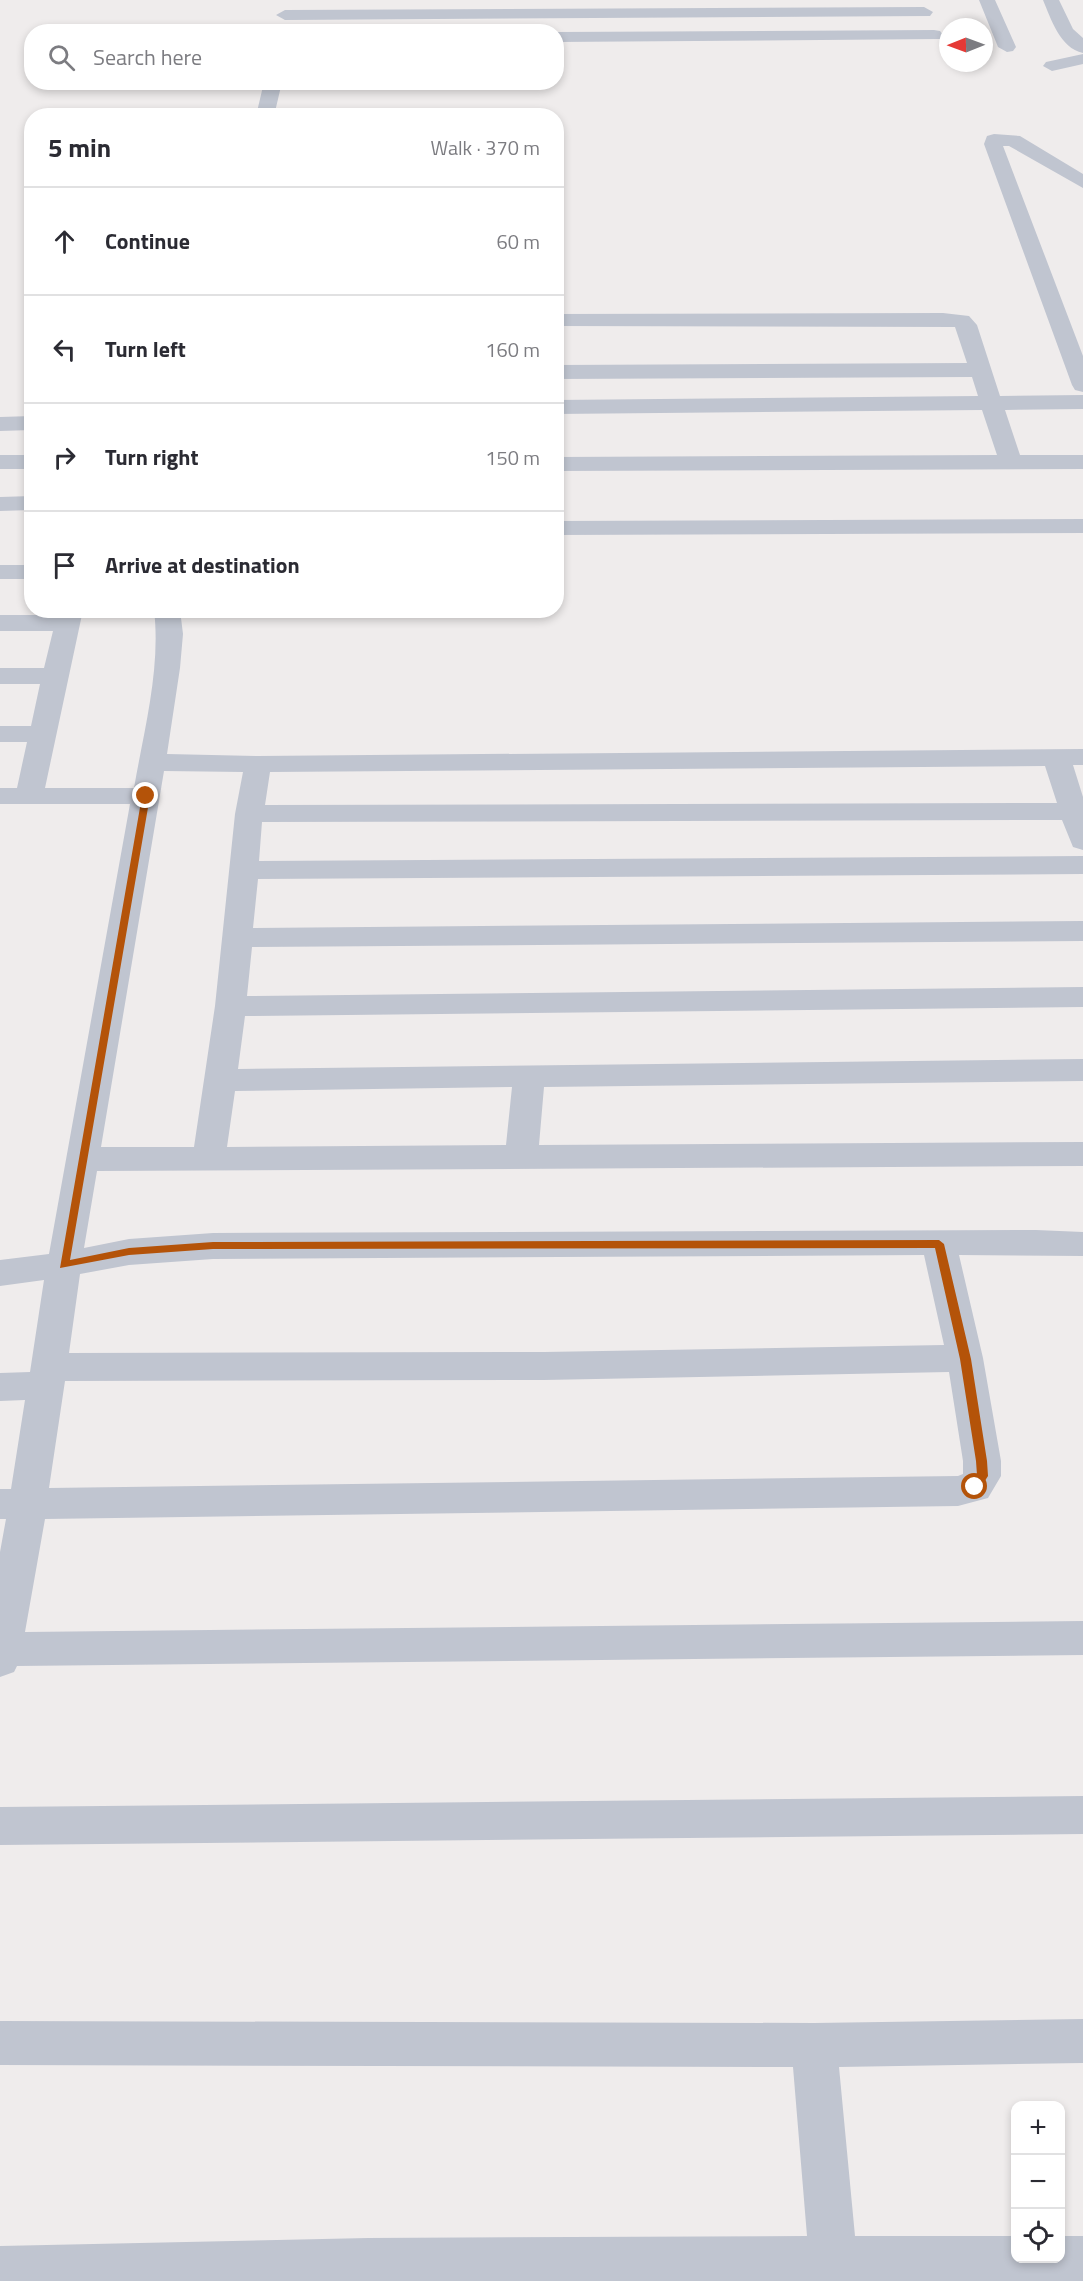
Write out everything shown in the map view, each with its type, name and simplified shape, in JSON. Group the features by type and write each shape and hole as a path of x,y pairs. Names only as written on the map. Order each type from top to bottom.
{"street":[{"path":"987,0 1010,52 993,59"},
{"path":"1051,0 1065,31 1083,48"},
{"path":"717,6 720,36"},
{"path":"285,15 717,6 922,6 939,47"},
{"path":"564,37 934,35"},
{"path":"1052,66 1083,59"},
{"path":"267,108 271,90"},
{"path":"1083,183 1013,140 994,140 993,144 1083,386"},
{"path":"564,320 954,320 966,325 1011,463"},
{"path":"564,372 980,370"},
{"path":"564,407 1083,402"},
{"path":"0,424 24,423"},
{"path":"0,462 24,462"},
{"path":"564,464 1083,462"},
{"path":"0,504 24,504"},
{"path":"564,528 1083,526"},
{"path":"0,572 24,572"},
{"path":"0,623 57,618"},
{"path":"29,795 68,618"},
{"path":"168,618 170,634 167,668 64,1265 47,1377 14,1504 1,1653 1083,1638"},
{"path":"0,676 55,676"},
{"path":"0,734 43,734"},
{"path":"152,762 258,764 1069,757 1083,841"},
{"path":"209,1160 231,1006 249,814 258,764"},
{"path":"0,795 146,796"},
{"path":"249,814 1078,811"},
{"path":"244,870 1083,865"},
{"path":"237,938 1083,931"},
{"path":"231,1006 1083,997"},
{"path":"221,1080 1083,1070"},
{"path":"521,1158 529,1077"},
{"path":"83,1159 1083,1154"},
{"path":"0,1273 64,1265 129,1252 213,1246 1036,1242 1083,1244"},
{"path":"14,1504 958,1491 975,1487 982,1476 965,1359 939,1244"},
{"path":"0,1387 47,1377 965,1359"},
{"path":"0,1826 1083,1815"},
{"path":"0,2043 814,2045 1083,2041"},
{"path":"814,2045 834,2271"},
{"path":"0,2270 380,2262 834,2271 1083,2260"}],"route":[{"path":"146,796 64,1265 129,1252 213,1246 939,1244 965,1359 981,1461 982,1476 975,1487"}]}
